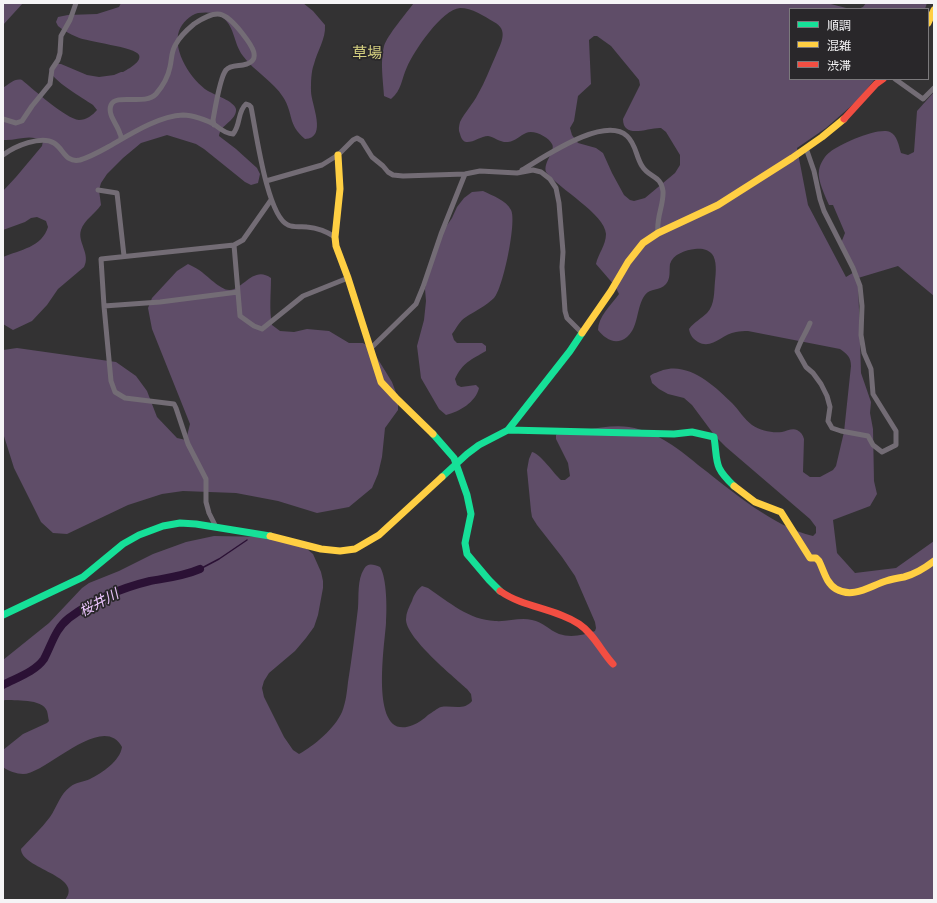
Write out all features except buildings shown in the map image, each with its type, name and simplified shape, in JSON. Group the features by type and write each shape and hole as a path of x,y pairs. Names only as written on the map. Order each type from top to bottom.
{"street":[{"path":"3,119 16,123 22,121 50,84 52,69 58,60 60,53 61,36 70,20 76,3"},
{"path":"929,21 934,10"},
{"path":"121,139 121,135 110,112 112,103 122,100 143,100 152,98 164,81 170,66 173,49 180,38 190,26 200,19 209,15 219,14 227,17 237,26 249,43 255,55 254,59 250,63 232,66 226,70 213,120 214,125"},
{"path":"3,615 82,577 123,544 140,535 163,526 180,523 196,524 274,538 320,549 340,551 354,549 367,544 379,535 456,463 479,445 508,430 527,408 582,333 638,248 658,233 718,205 792,158 847,116 876,84 882,80"},
{"path":"895,80 923,99 934,88"},
{"path":"3,155 32,142 46,140 55,144 68,158 77,160 87,158 144,127 182,115 193,117 214,125 229,134 233,134 238,125 241,110 246,104 249,105 252,113 266,181 271,200 279,217 289,226 305,226 322,229 335,237"},
{"path":"517,173 551,152 589,135 610,130 620,131 631,141 646,172 656,177 661,184 663,198 657,224 658,233"},
{"path":"266,181 322,165 338,155 352,140 359,138 372,157 393,175 465,174 480,171 517,173 533,170 542,172 550,179 556,188 559,203 562,234 564,311 567,318 582,333"},
{"path":"806,148 814,171 824,211 855,272 860,286 862,306 861,334 864,353 871,369 873,394 896,431 896,445 882,452 868,436 832,428 828,421 830,407 827,396 821,384 806,367 797,351 810,323"},
{"path":"338,155 340,189 335,237 336,246 348,278 381,382 392,396 433,432 454,457 471,512 471,519 464,546 467,554 495,587 509,597 567,618 580,625 592,636 606,657 613,664"},
{"path":"371,348 412,309 418,299 439,239 465,174"},
{"path":"98,190 117,193 124,256"},
{"path":"216,527 209,513 206,502 206,479 188,444 174,404 125,398 120,396 112,387 108,361 101,258 234,245 243,240 271,200"},
{"path":"234,245 240,316 254,326 262,329 302,296 348,278"},
{"path":"104,306 160,302 238,292"},
{"path":"508,430 653,432 674,434 692,432 714,437 716,444 714,453 721,472 738,490 751,500 780,512 806,554 810,558 816,558 819,561 826,579 831,586 844,593 873,587 883,581 903,577 919,571 934,562"}],"shaded area":[{"path":"3,3 23,3 3,25"},
{"path":"121,3 303,3 313,11 325,25 324,35 315,59 311,77 311,91 317,120 316,133 312,137 305,139 299,134 293,124 289,109 283,97 274,86 243,56 231,28 224,19 219,15 206,12 198,13 189,17 179,31 178,47 181,56 190,73 202,86 235,106 235,115 221,130 219,136 257,168 260,174 258,183 251,185 245,182 196,144 167,135 141,143 107,174 101,183 99,190 101,205 82,226 81,230 80,235 86,257 84,267 58,289 47,305 32,321 13,330 3,324 3,257 23,250 36,243 45,234 48,227 46,221 37,217 31,218 25,222 3,230 3,191 42,146 43,141 28,137 3,140 3,88 14,81 22,80 66,115 79,120 87,118 97,110 93,105 55,78 49,69 56,64 61,64 87,75 99,77 114,75 123,72 134,65 139,58 139,55 136,52 121,47 82,39 69,34 58,26 56,22 58,17 68,15 97,14 119,7"},
{"path":"414,3 827,3 846,8 789,8 789,80 874,80 858,100 826,128 797,148 808,205 846,277 856,271 841,243 845,233 833,205 829,205 822,188 819,174 822,162 828,153 842,145 868,134 884,131 892,133 897,141 901,153 908,155 914,152 917,111 934,92 934,296 898,266 858,278 861,373 871,402 870,413 873,429 874,481 877,494 870,506 833,520 837,553 855,573 896,568 934,541 934,900 65,900 69,892 67,885 24,856 21,849 50,817 61,797 67,790 72,785 90,779 105,770 118,757 122,747 113,738 102,736 88,740 74,747 46,765 33,771 21,774 15,773 3,767 3,750 23,734 49,721 47,711 40,704 28,701 3,700 3,660 49,623 82,588 89,583 119,571 153,554 186,542 214,536 270,537 307,549 313,554 321,572 323,581 318,615 314,627 295,651 269,673 262,688 264,697 284,737 293,750 299,754 324,736 342,712 346,697 358,608 359,583 362,573 367,565 380,567 384,578 386,594 386,623 383,650 382,689 384,706 390,720 399,727 413,725 441,707 462,707 472,701 471,694 467,689 421,646 408,627 406,619 408,610 416,593 422,586 428,588 468,614 486,620 532,620 539,622 559,634 568,636 582,635 595,631 595,622 575,576 532,517 527,470 532,452 536,453 561,480 565,480 570,476 568,463 556,439 556,435 560,431 618,426 640,429 659,437 677,448 740,498 769,517 798,531 813,536 816,533 816,527 810,519 726,447 715,436 692,405 684,398 668,394 659,389 652,383 650,376 654,373 673,368 692,372 710,383 732,403 746,420 755,427 774,432 782,432 793,429 797,430 802,434 804,439 803,472 810,477 820,477 833,470 836,466 844,432 851,366 850,360 845,352 840,349 748,331 731,333 708,344 703,344 696,341 691,335 689,329 710,310 714,298 716,274 714,257 708,251 702,249 688,250 677,255 670,264 668,282 661,288 647,293 642,300 634,328 631,333 623,340 619,341 607,339 598,330 600,320 619,294 615,286 596,264 606,238 604,226 590,210 552,179 546,172 546,164 553,147 550,141 540,134 529,132 513,141 508,142 503,142 488,136 468,142 462,139 459,132 460,122 481,89 500,46 503,33 499,25 482,15 464,8 453,10 445,15 422,42 405,72 395,96 391,99 384,96 382,64 384,46 393,30","holes":["594,36 597,36 611,46 639,80 640,85 623,119 624,125 627,129 632,131 661,128 666,132 680,155 680,165 675,173 645,198 634,201 630,200 624,195 603,153 596,148 578,143 572,135 570,128 574,121 578,96 591,84 589,40"]},
{"path":"866,3 927,3 925,8 860,8"},
{"path":"483,191 503,201 511,210 511,240 505,269 498,292 494,298 484,306 464,318 452,334 457,343 482,343 486,346 486,351 464,365 455,379 457,385 461,387 476,385 479,388 474,398 466,406 446,415 439,409 421,378 417,346 424,320 426,301 425,289 433,251 441,234 464,198 472,192"},
{"path":"188,264 199,270 226,290 235,289 259,274 271,278 270,308 272,325 280,331 294,332 307,329 329,331 349,343 363,343 371,348 392,382 398,398 398,410 385,428 382,457 378,474 372,488 349,507 317,513 278,501 236,493 183,491 162,494 128,505 67,534 53,533 41,522 14,468 3,433 3,350 17,348 116,362 136,376 147,391 157,417 177,438 186,440 190,424 152,329 148,308 152,298 177,271"}],"waterway":[{"path":"200,569 219,559 247,540"},
{"name":"桜井川","path":"3,685 36,668 44,659 54,637 64,622 88,606 108,595 128,587 182,575 200,569"}],"traffic: fast":[{"path":"442,477 479,445 508,430 570,351 582,333"},
{"path":"508,430 674,434 692,432 714,437 719,469 734,486"},
{"path":"433,434 454,458 467,495 471,514 465,543 467,554 500,591"},
{"path":"3,615 83,577 123,544 139,535 163,526 180,523 196,524 270,536"}],"traffic: slow":[{"path":"929,21 934,10"},
{"path":"582,333 611,291 628,262 643,243 658,233 718,205 792,158 822,137 844,119"},
{"path":"338,155 340,189 335,237 336,246 348,278 381,382 433,434"},
{"path":"270,536 321,549 340,551 355,549 379,535 442,477"},
{"path":"734,486 755,502 781,512 810,558 816,558 819,561 830,584 842,592 849,593 861,591 888,580 908,576 934,561"}],"traffic: jam":[{"path":"844,119 876,84 882,80"},
{"path":"500,591 509,597 560,614 579,624 589,633 613,664"}],"district":[{"name":"草場","path":"367,53"}]}
